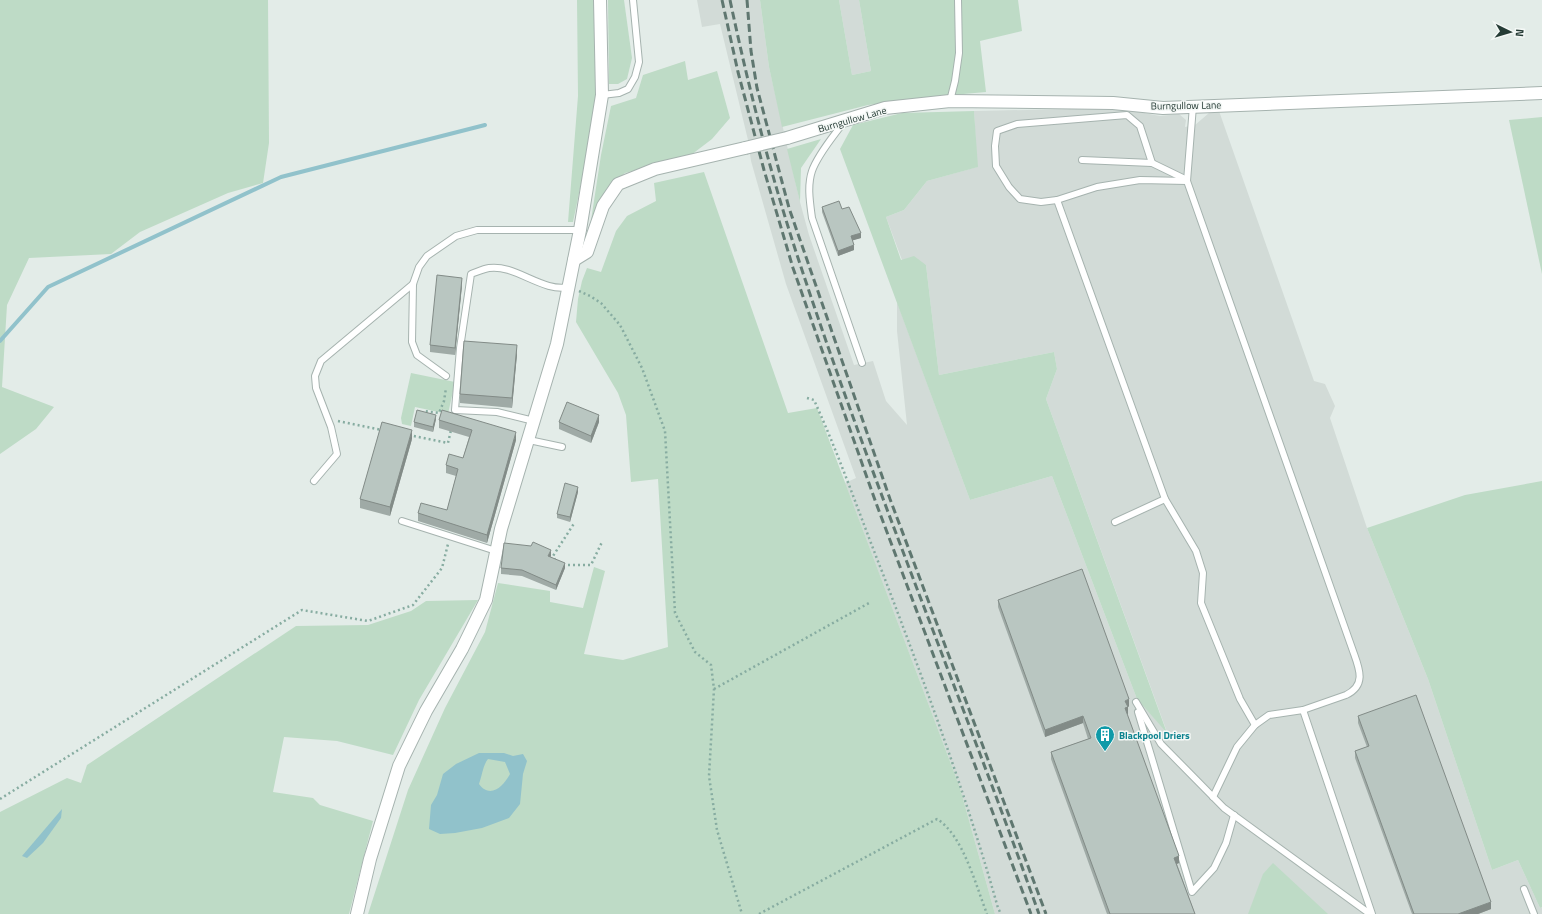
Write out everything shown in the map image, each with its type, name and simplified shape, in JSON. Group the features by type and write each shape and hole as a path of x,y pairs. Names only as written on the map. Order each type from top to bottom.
{"street":[{"path":"356,914 370,859 399,766 426,711 462,649 486,600 501,529 558,344 580,230 602,95 600,0"},
{"name":"Burngullow Lane","path":"574,260 587,252 603,206 618,184 655,169 787,138 885,108 950,101 1113,103 1163,108 1542,93"}],"lane":[{"path":"602,95 619,93 628,89 635,77 639,62 633,0"},
{"path":"950,101 955,82 959,53 958,0"},
{"path":"1193,106 1187,180 1359,669 1360,677 1357,687 1352,692 1303,710 1269,715 1254,725 1237,747 1213,797"},
{"path":"1152,163 1140,126 1127,115 1017,124 997,131 995,146 996,166 1009,187 1020,200 1041,202 1057,200 1097,187 1140,180 1187,180"},
{"path":"846,120 826,146 812,171 809,195 812,218 862,363"},
{"path":"1082,160 1152,163 1187,180"},
{"path":"1057,200 1165,499 1196,551 1203,573 1201,603 1240,698 1254,725"},
{"path":"446,376 417,355 412,342 413,284 419,267 427,256 456,236 477,230 580,230"},
{"path":"534,421 497,412 454,410 460,348 471,274 489,268 508,270 560,289 569,287"},
{"path":"314,481 337,454 332,428 316,388 315,376 321,361 413,284"},
{"path":"528,440 562,447"},
{"path":"1114,522 1165,499"},
{"path":"402,521 496,551"},
{"path":"1234,815 1226,843 1214,868 1192,892 1136,702 1161,744 1213,797 1234,815 1371,914"},
{"path":"1303,710 1371,914"},
{"path":"1524,889 1534,914"}],"path":[{"path":"569,287 590,296 601,304 620,324 642,368 665,431 675,613 695,652 711,665 714,689 709,776 717,830 742,914"},
{"path":"423,416 424,411 439,413 444,401 447,387 446,376"},
{"path":"807,398 814,400 830,436 912,649 962,788 1001,914"},
{"path":"403,434 448,443 454,410"},
{"path":"328,420 388,431"},
{"path":"575,522 553,556 554,560 562,564 591,565 602,542"},
{"path":"0,799 302,610 368,621 412,605 442,568 450,536"},
{"path":"714,689 869,603"},
{"path":"759,914 936,819 944,824 962,848 987,914"}],"shaded area":[{"path":"697,0 760,0 769,67 800,202 809,235 854,365 873,361 886,401 907,425 897,331 897,302 970,500 1052,476 1137,699 1167,732 1046,399 1057,369 1054,352 939,375 926,265 902,260 886,217 904,210 927,181 977,167 974,111 1118,108 1160,116 1179,114 1186,120 1185,127 1195,125 1209,113 1219,111 1314,381 1325,384 1335,406 1330,418 1367,528 1428,679 1492,870 1518,860 1540,908 1542,907 1542,914 995,914 960,788 845,483 856,478 786,284 751,161 748,140 720,24 702,27"},
{"path":"839,0 859,0 871,71 852,75"}],"green space":[{"path":"0,0 268,0 269,143 263,183 228,193 140,232 111,254 29,258 7,305 2,387 54,407 36,429 0,454"},
{"path":"577,0 594,0 597,82 592,131 573,222 568,222 578,96"},
{"path":"608,0 624,0 632,58 627,79 618,84 609,84"},
{"path":"760,0 839,0 852,75 871,71 859,0 1018,0 1022,31 980,41 986,92 868,105 782,127 769,67"},
{"path":"685,61 688,80 717,71 730,118 712,139 691,155 625,173 607,188 590,227 601,155 611,106 636,98 643,75"},
{"path":"974,111 978,167 927,181 904,210 886,217 901,260 914,256 926,265 939,375 1054,352 1057,369 1046,399 1167,733 1137,699 1052,476 970,500 840,149 853,125 902,113"},
{"path":"1542,117 1542,274 1509,120"},
{"path":"821,139 801,168 800,202 787,149"},
{"path":"704,172 788,413 817,408 960,788 995,914 368,914 408,790 445,708 485,632 498,583 550,591 550,602 583,608 594,567 605,571 584,654 623,660 668,647 658,479 631,482 626,415 618,393 576,322 578,299 587,268 601,272 616,231 627,216 656,201 654,183"},
{"path":"411,373 455,382 448,414 415,407 411,426 402,424 401,418"},
{"path":"1542,481 1542,907 1540,908 1518,860 1492,870 1428,679 1367,528 1465,495"},
{"path":"478,600 419,700 393,755 337,741 284,737 273,792 313,798 320,805 373,821 349,914 0,914 0,812 67,778 81,783 87,765 296,626 368,625 411,611 426,601"},
{"path":"1273,863 1328,914 1248,914 1263,874"}],"water":[{"path":"479,753 504,753 513,756 523,754 527,761 523,774 520,804 509,818 482,828 455,833 440,834 429,829 431,805 437,795 443,774 456,764","holes":["488,759 505,762 510,774 504,783 496,790 492,791 488,791 483,788 479,784 486,761"]},
{"path":"62,809 61,818 43,843 27,858 22,856"}],"building":[{"path":"839,201 842,209 849,207 861,233 851,236 854,245 838,251 822,207"},
{"path":"437,275 462,278 455,348 430,345"},
{"path":"464,341 517,345 512,398 460,394"},
{"path":"567,402 599,415 591,436 559,422"},
{"path":"417,410 436,415 433,427 414,422"},
{"path":"442,410 516,432 487,535 418,513 421,503 447,510 458,469 446,465 449,454 463,458 472,430 439,420"},
{"path":"382,422 412,430 390,507 360,499"},
{"path":"565,483 578,487 570,517 557,514"},
{"path":"533,542 551,550 548,556 565,563 556,585 522,570 501,568 504,543 531,546"},
{"name":"Blackpool Driers","path":"1082,569 1129,699 1125,701 1128,707 1125,708 1178,853 1179,856 1174,858 1195,914 1110,914 1051,752 1091,738 1083,716 1045,730 998,600"},
{"path":"1416,695 1491,902 1458,914 1414,914 1355,751 1369,746 1358,716"}],"waterway":[{"path":"0,341 48,287 281,177 485,125"}],"railway":[{"path":"722,0 738,72 764,170 793,268 876,503 1031,914"},
{"path":"730,0 762,135 780,201 801,267 858,430 1010,833 1039,914"},
{"path":"747,0 751,51 757,88 789,208 890,499 1046,914"}],"place":[{"name":"Blackpool Driers","path":"1105,752"}]}
